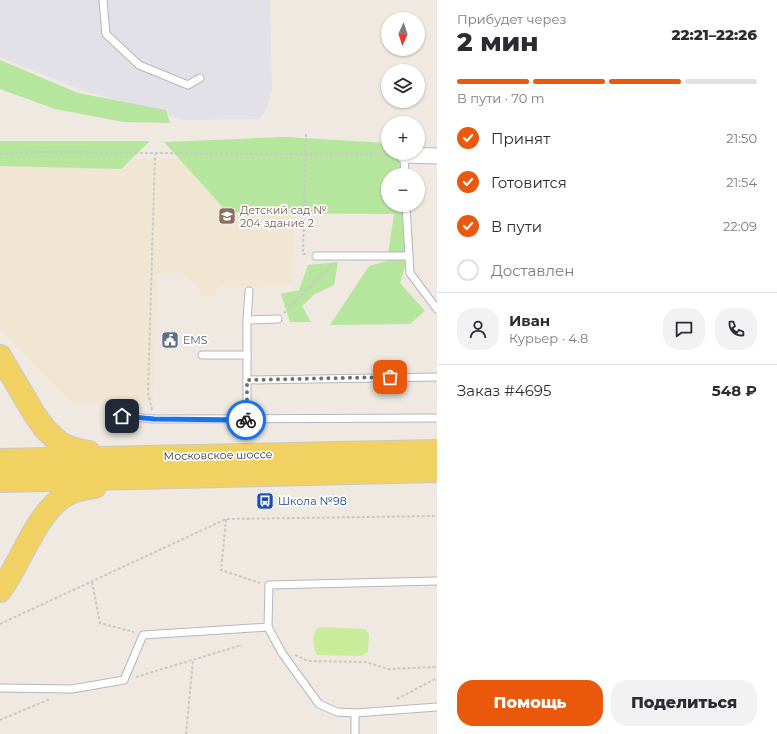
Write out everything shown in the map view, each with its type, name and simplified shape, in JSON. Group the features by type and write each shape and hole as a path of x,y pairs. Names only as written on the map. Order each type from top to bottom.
{"main road":[{"path":"0,356 34,414 45,429 61,444 78,450 157,467"},
{"name":"Московское шоссе","path":"0,481 157,467 437,451"},
{"name":"Московское шоссе","path":"0,460 157,467 437,471"},
{"path":"0,591 9,580 45,515 60,499 70,493 92,488 157,467"}],"street":[{"path":"425,156 437,156"}],"lane":[{"path":"103,0 106,34 139,65 188,85 200,78"},
{"path":"406,212 410,273 437,309"},
{"path":"316,256 409,256"},
{"path":"247,420 247,320 249,291"},
{"path":"247,320 278,320"},
{"path":"202,354 247,355"},
{"path":"247,380 437,376"},
{"path":"122,416 154,419 247,420 437,418"},
{"path":"437,582 269,586 268,627 305,686 319,704 337,712 355,713 437,707"},
{"path":"0,688 72,689 124,680 143,634 268,627"},
{"path":"355,713 355,734"}],"path":[{"path":"306,134 303,254 316,256"},
{"path":"0,154 38,152 381,156"},
{"path":"154,419 148,393 155,154"},
{"path":"278,320 342,256"},
{"path":"0,624 226,519 437,516"},
{"path":"226,519 221,570 269,586"},
{"path":"92,582 100,623 143,634"},
{"path":"278,645 308,661 366,662 388,669 437,667"},
{"path":"124,680 242,646"},
{"path":"186,734 193,660"},
{"path":"374,712 437,678"},
{"path":"0,720 72,689"}],"shaded area":[{"path":"0,0 270,0 272,89 266,110 259,119 185,120 87,92 0,57"},
{"path":"295,155 292,285 222,286 215,289 216,295 199,296 201,289 181,274 158,274 153,401 72,403 0,330 0,158 163,159"}],"green space":[{"path":"0,60 78,93 166,110 170,123 123,122 55,109 0,89"},
{"path":"285,137 381,143 381,160 405,160 406,168 381,168 381,212 410,212 413,240 400,283 425,311 410,324 330,325 369,266 387,261 394,214 228,213 164,142"},
{"path":"0,141 150,141 121,169 0,166"},
{"path":"338,262 334,285 315,294 302,306 311,322 290,322 281,294 299,290 308,265"},
{"path":"320,627 365,629 369,634 368,652 361,656 317,655 314,647 314,637 315,630"}],"way so far":[{"path":"246,420 247,380 390,377"}],"place":[{"name":"Детский сад № 204 здание 2","path":"227,216"},
{"name":"EMS","path":"170,340"},
{"name":"Школа №98","path":"265,501"}],"route":[{"path":"122,416 154,419 246,420"}]}
